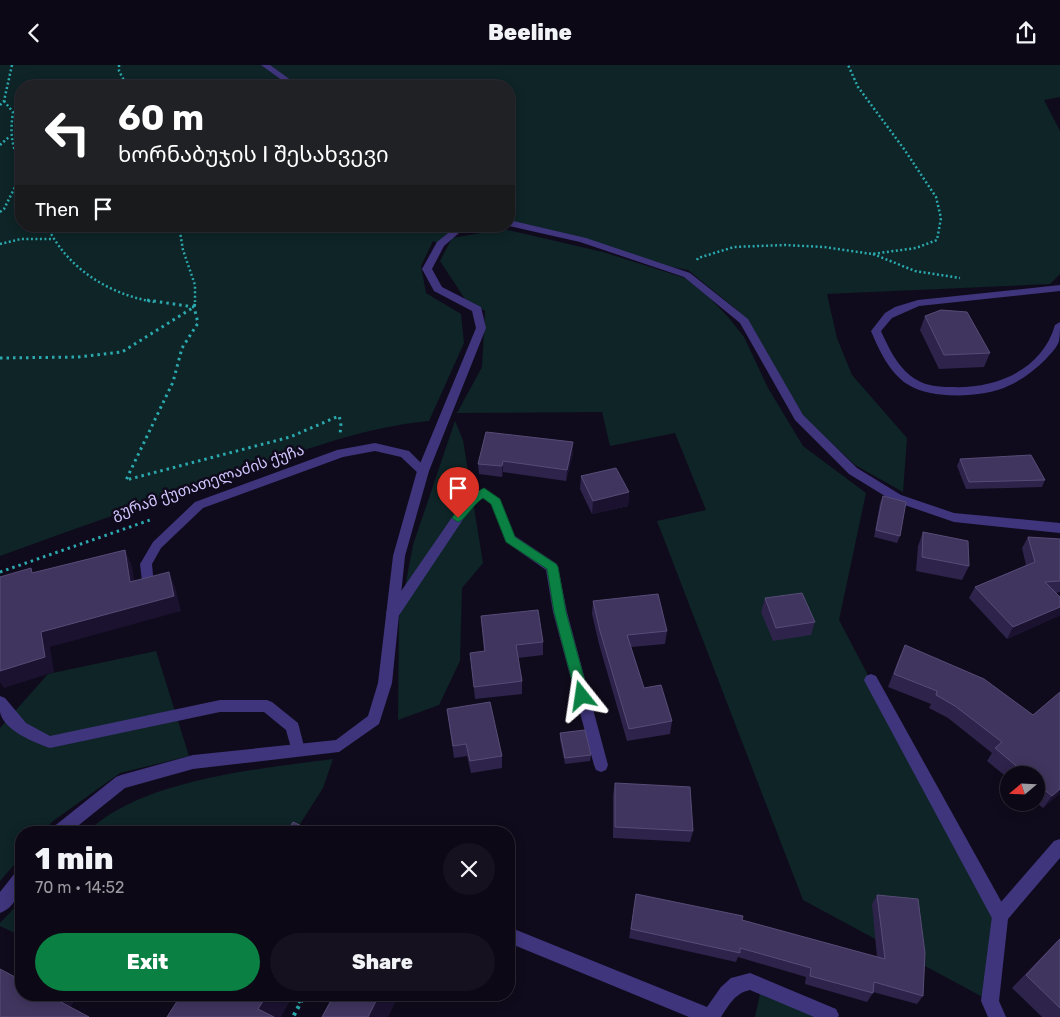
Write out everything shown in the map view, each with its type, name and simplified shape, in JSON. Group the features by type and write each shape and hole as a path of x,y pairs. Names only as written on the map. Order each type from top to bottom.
{"street":[{"path":"265,65 286,80"},
{"path":"515,224 584,240 687,275 744,321 799,417 853,471 897,498 954,517 1060,528"},
{"path":"66,826 121,782 193,762 339,745 374,720 385,683 399,555 424,471 481,328 477,309 438,289 427,269 440,244 455,232"},
{"path":"1060,288 918,303 896,310 881,320 876,331 888,355 898,369 913,383 935,390 965,391 1003,384 1040,360 1058,336 1060,325"},
{"name":"გურამ ქუთათელაძის ქუჩა","path":"148,586 146,564 157,545 199,505 341,453 375,447 405,454 424,471"},
{"path":"394,613 470,501 484,492 496,502 510,539 552,567 560,612 601,765"},
{"path":"871,680 1000,916"},
{"path":"0,702 12,721 27,733 50,742 220,706 267,706 293,727 298,750"},
{"path":"997,1017 990,1001 1000,916 1060,846"},
{"path":"0,905 15,886"},
{"path":"515,937 657,993 710,1017 727,993 737,984 750,981 830,1015"}],"path":[{"path":"0,105 4,101 12,65"},
{"path":"119,65 119,71 124,80"},
{"path":"687,275 698,258 734,247 785,245 824,247 872,253 916,248 938,240 942,218 936,197 904,149 858,87 848,65"},
{"path":"4,101 13,112 10,137 15,153"},
{"path":"0,145 10,137"},
{"path":"0,212 4,209 15,188"},
{"path":"49,232 52,239 74,265 97,281 137,298 194,307"},
{"path":"180,232 183,251 196,286 194,307 198,323 182,348 173,382 126,480 290,437 340,416 340,436 318,461"},
{"path":"0,245 21,239 52,239"},
{"path":"872,253 904,268 928,275 964,278"},
{"path":"0,358 78,357 122,352 194,307"},
{"name":"გურამ ქუთათელაძის ქუჩა","path":"0,572 155,519"},
{"path":"292,1017 301,1002 299,1001"}],"green space":[{"path":"0,65 1060,65 1060,97 1044,100 1060,131 1060,274 1050,284 827,294 837,338 852,375 907,438 903,492 855,465 804,417 754,330 737,310 688,270 661,265 531,227 515,224 515,80 15,80 15,232 455,232 440,244 433,241 421,266 426,293 461,314 464,343 429,421 357,434 310,448 0,556"},
{"path":"487,232 515,232 603,252 685,278 710,298 744,337 768,388 803,446 866,493 839,620 992,911 990,1001 803,900 657,521 706,510 675,433 610,446 602,412 457,413 482,367 485,311 465,299 440,261 452,238"},
{"path":"455,421 463,440 483,563 462,588 460,661 439,705 398,720 399,619 413,545"},
{"path":"156,651 189,756 120,773 48,826 15,826 15,864 0,881 0,728 48,674"},
{"path":"333,759 323,788 299,826 96,826 109,815 137,800 168,789 202,779"},
{"path":"15,907 15,933 0,926 0,923"},
{"path":"760,994 817,1017 755,1017"}],"building":[{"path":"941,310 967,312 990,353 944,355 925,316"},
{"path":"486,432 573,442 567,470 503,461 502,466 478,464"},
{"path":"1031,455 1045,480 969,482 960,459"},
{"path":"616,468 629,492 593,501 581,476"},
{"path":"883,496 906,502 900,536 876,530"},
{"path":"923,532 968,541 969,566 922,557"},
{"path":"1028,537 1060,539 1060,581 1045,582 1060,597 1060,607 1013,627 975,587 1035,562"},
{"path":"125,550 130,582 169,572 174,596 41,632 45,657 0,671 0,577 31,568 32,573"},
{"path":"802,593 815,622 776,628 765,598"},
{"path":"658,594 667,631 627,635 644,688 661,685 672,721 629,729 593,601"},
{"path":"538,610 543,642 516,645 522,681 474,687 470,653 485,651 481,616"},
{"path":"905,645 984,679 1033,715 1060,692 1060,789 1052,796 1045,790 1045,766 1016,766 995,748 1002,742 955,706 936,695 937,691 894,674"},
{"path":"490,702 502,756 470,761 466,744 453,746 447,709"},
{"path":"585,730 591,755 565,758 560,733"},
{"path":"615,783 690,787 693,831 615,827"},
{"path":"293,822 302,826 290,826"},
{"path":"636,894 743,916 742,920 885,959 877,895 918,899 925,953 923,996 874,982 873,993 810,976 811,968 740,948 740,953 631,929"},
{"path":"1060,939 1060,1008 1026,975"},
{"path":"0,969 15,977 15,1001 59,1001 89,1017 0,1017"},
{"path":"177,1001 263,1001 258,1009 274,1017 167,1017"},
{"path":"331,1001 376,1001 368,1017 322,1017"}],"route":[{"path":"458,518 470,501 484,492 496,502 510,539 552,567 560,612 582,696"}]}
